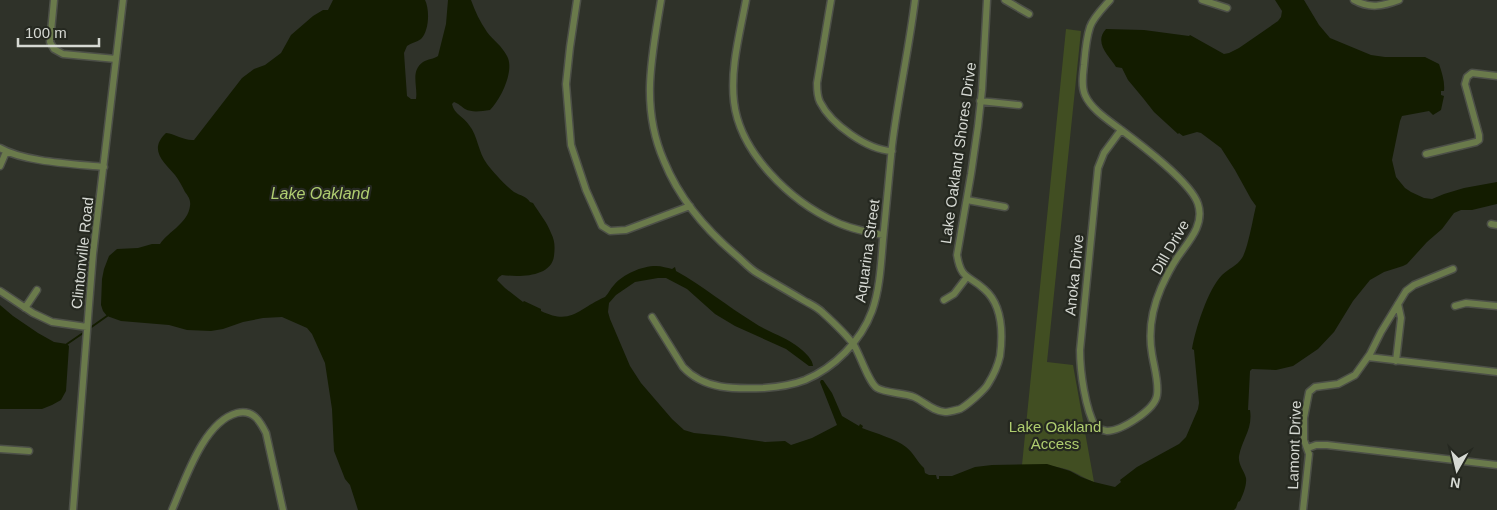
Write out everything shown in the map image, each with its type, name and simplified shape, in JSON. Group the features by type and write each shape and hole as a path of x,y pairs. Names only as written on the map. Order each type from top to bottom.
{"street":[{"path":"54,0 50,42 54,50 63,54 116,59"},
{"name":"Clintonville Road","path":"73,510 93,254 122,0"},
{"path":"577,0 566,84 571,145 586,190 602,226 610,231 626,230 690,206"},
{"name":"Lake Oakland Shores Drive","path":"661,0 649,79 650,110 655,135 664,161 690,206 710,231 755,272 821,310 852,344 871,380 878,388 914,397 933,409 946,412 960,408 987,386 999,359 1001,346 1000,315 996,302 984,289 967,277 960,268 957,255 967,200 980,101 987,0"},
{"path":"746,0 733,81 738,119 753,152 784,187 822,215 852,228 883,235"},
{"path":"830,0 817,82 819,102 826,112 845,130 867,145 892,152"},
{"name":"Aquarina Street","path":"652,317 683,367 699,380 718,387 782,386 803,381 824,369 849,349 872,311 879,274 892,152 915,0"},
{"path":"1004,0 1030,14"},
{"name":"Dill Drive","path":"1096,428 1108,431 1117,428 1149,410 1154,403 1157,395 1157,385 1150,336 1152,317 1157,297 1166,276 1194,235 1199,223 1200,214 1197,200 1187,185 1105,118 1090,104 1084,92 1084,62 1090,26 1110,0"},
{"path":"1202,0 1227,8"},
{"path":"1354,0 1377,6 1386,5 1397,0"},
{"path":"1426,154 1479,140 1465,84 1467,76 1472,73 1497,76"},
{"path":"980,101 1019,105"},
{"name":"Anoka Drive","path":"1096,428 1091,419 1080,368 1082,322 1098,168 1104,153 1121,130"},
{"path":"0,166 3,150 31,158 104,167"},
{"path":"967,200 1005,207"},
{"path":"1453,269 1414,285 1406,291 1380,332 1368,357 1497,372"},
{"path":"944,300 954,294 967,277"},
{"path":"25,308 37,290"},
{"path":"0,291 25,308 52,322 87,327"},
{"path":"1455,306 1466,303 1497,306"},
{"path":"1396,361 1401,318 1398,304"},
{"name":"Lamont Drive","path":"1303,510 1308,463 1304,418 1309,392 1315,387 1338,384 1355,375 1368,357"},
{"path":"172,510 193,460 209,435 225,419 241,412 253,415 266,434 283,510"},
{"path":"1308,448 1316,445 1327,445 1497,465"},
{"path":"0,449 28,451"}],"green space":[{"name":"Lake Oakland Access","path":"1066,29 1081,31 1047,362 1073,365 1094,482 1063,468 1022,465"}],"water":[{"name":"Lake Oakland","path":"333,0 425,0 428,15 426,31 421,39 407,46 404,53 407,96 411,99 416,99 415,79 419,66 423,62 438,56 446,24 448,0 471,0 484,28 505,52 509,62 506,84 490,110 471,111 454,102 452,104 472,129 487,164 514,192 533,203 552,236 554,256 552,263 547,269 525,276 502,275 497,280 523,302 552,315 568,316 605,297 622,277 633,271 651,266 672,269 675,267 676,271 743,316 794,344 811,360 813,366 809,366 786,349 735,326 715,314 687,289 666,278 635,282 616,295 609,303 608,312 610,319 630,366 641,383 684,430 694,433 765,442 785,441 791,445 812,438 837,425 820,382 823,380 832,393 842,416 859,426 860,424 863,426 862,428 902,444 924,468 925,473 936,475 937,479 939,479 939,476 952,476 975,467 1047,464 1070,471 1094,482 1115,487 1121,482 1120,480 1137,467 1179,444 1186,437 1198,409 1194,350 1192,349 1196,331 1207,300 1217,281 1224,273 1238,263 1244,254 1256,206 1221,148 1201,133 1197,132 1183,136 1178,134 1154,112 1128,80 1122,68 1116,67 1104,50 1101,39 1106,29 1144,30 1190,35 1224,54 1239,48 1278,21 1282,11 1275,0 1304,0 1319,25 1330,38 1371,55 1425,57 1439,64 1444,84 1444,91 1441,91 1441,95 1444,96 1441,110 1433,115 1429,111 1402,116 1400,121 1392,160 1396,177 1405,188 1424,198 1432,199 1464,188 1497,182 1497,204 1472,210 1461,210 1454,213 1442,229 1407,264 1384,272 1370,280 1353,301 1334,332 1318,349 1293,366 1276,370 1252,369 1250,371 1248,410 1250,410 1251,417 1239,456 1246,484 1241,499 1234,510 358,510 350,485 345,479 334,451 332,409 325,363 312,334 307,328 282,317 263,318 211,331 187,330 169,325 121,321 107,316 101,305 102,279 109,256 117,249 160,244 182,222 189,212 190,200 160,156 158,145 161,139 166,133 194,140 242,78 281,53 291,35 313,16 323,10 328,10"},
{"path":"0,305 38,333 54,342 69,346 66,391 61,400 42,409 0,409"}],"waterway":[{"path":"90,328 107,316"},
{"path":"67,344 86,331"}]}
